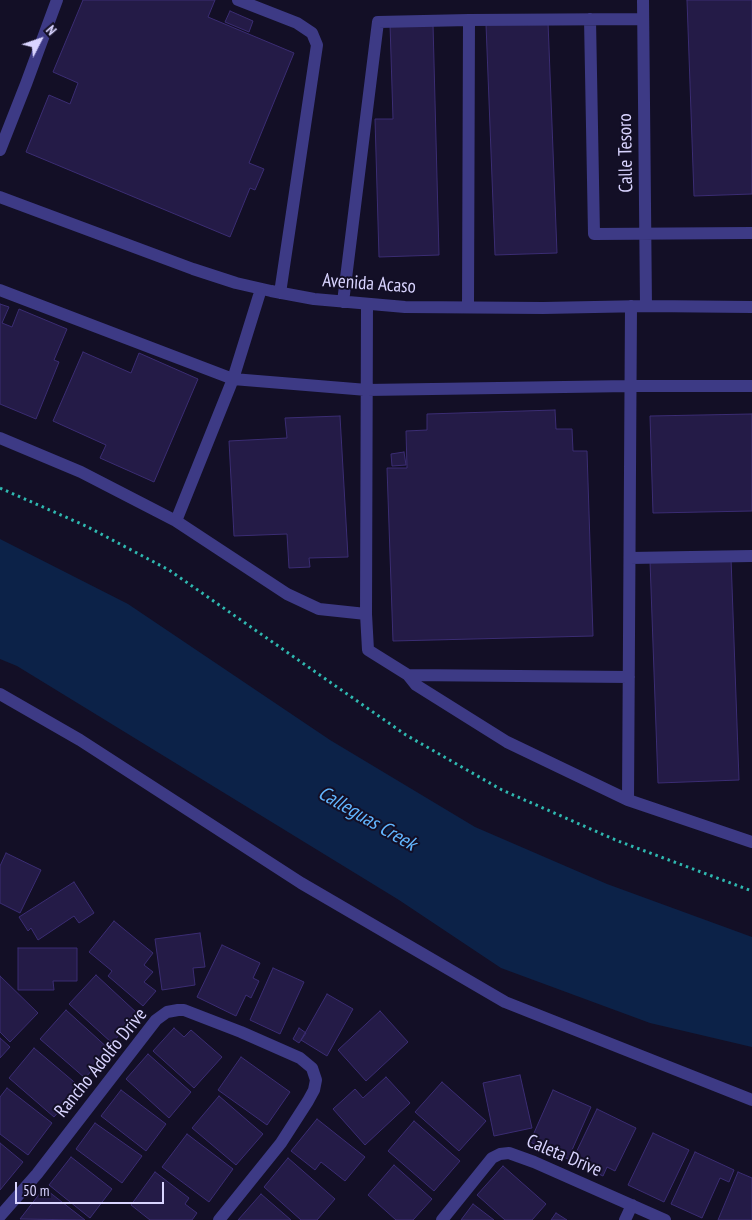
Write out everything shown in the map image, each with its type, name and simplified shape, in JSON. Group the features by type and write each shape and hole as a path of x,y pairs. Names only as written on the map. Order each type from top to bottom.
{"street":[{"path":"0,150 57,0"},
{"path":"238,0 297,23 312,33 317,45 280,293"},
{"name":"Calle Tesoro","path":"643,0 646,306"},
{"path":"590,19 594,234 752,233"},
{"path":"343,302 378,22 643,19"},
{"path":"468,307 470,20"},
{"name":"Avenida Acaso","path":"0,197 192,269 280,293 367,304 468,307 752,307"},
{"path":"176,521 233,379 261,289"},
{"path":"0,290 233,379 368,390 752,386"},
{"path":"367,304 366,614 368,650 408,675 416,685 506,742 628,800 752,842"},
{"path":"628,800 631,306"},
{"path":"0,438 81,472 176,521 287,594 318,609 366,614"},
{"path":"630,558 752,556"},
{"path":"408,675 629,677"},
{"path":"0,694 80,740 301,883 505,1002 752,1100"},
{"name":"Rancho Adolfo Drive","path":"0,1216 37,1174 156,1020 167,1012 184,1010 300,1058 312,1068 316,1080 314,1090 308,1102 281,1143 219,1220"},
{"name":"Caleta Drive","path":"442,1220 492,1158 500,1154 509,1153 534,1162 665,1220"},
{"path":"625,1220 632,1205"}],"path":[{"path":"0,488 86,526 169,570 406,734 502,790 618,841 752,890"}],"water":[{"name":"Calleguas Creek","path":"0,539 128,604 330,740 475,827 607,884 752,937 752,1047 650,1023 501,968 399,900 17,666 0,659"}],"building":[{"path":"83,0 215,0 208,17 294,53 249,163 264,169 255,190 250,188 230,237 26,152 49,95 70,104 78,83 53,72"},
{"path":"687,0 752,0 752,194 694,196"},
{"path":"230,11 253,21 249,32 225,22"},
{"path":"548,22 557,253 495,255 486,24"},
{"path":"390,24 433,24 439,255 379,257 375,119 393,119"},
{"path":"0,304 9,307 2,323 12,327 19,309 67,329 54,360 59,362 36,419 0,404"},
{"path":"83,352 131,373 139,353 198,379 154,482 100,458 106,445 53,421"},
{"path":"555,410 556,429 572,429 573,451 587,451 593,636 393,641 387,468 407,468 406,431 427,430 427,414"},
{"path":"752,414 752,511 653,513 650,416"},
{"path":"340,416 348,557 309,558 310,567 289,568 287,534 234,536 229,441 287,438 285,418"},
{"path":"404,452 406,465 392,466 391,454"},
{"path":"731,558 739,780 658,783 650,561"},
{"path":"6,853 41,870 20,913 0,903 0,866"},
{"path":"74,882 94,913 79,923 74,916 38,940 31,928 28,931 19,917"},
{"path":"114,921 153,953 144,965 153,972 144,982 156,991 143,1006 108,976 112,971 89,952"},
{"path":"200,933 205,967 193,968 195,985 162,990 155,939"},
{"path":"222,945 260,963 253,978 259,981 251,998 246,995 236,1016 197,997"},
{"path":"18,948 77,948 77,981 53,981 54,990 18,990"},
{"path":"273,968 304,982 280,1034 250,1020"},
{"path":"96,975 138,1014 112,1043 69,1004"},
{"path":"0,976 38,1013 10,1042 0,1032"},
{"path":"327,994 353,1009 327,1056 301,1040"},
{"path":"66,1010 110,1050 85,1078 40,1039"},
{"path":"380,1011 408,1042 366,1081 338,1050"},
{"path":"174,1028 184,1037 191,1030 222,1057 194,1088 153,1051"},
{"path":"299,1028 306,1033 299,1043 293,1039"},
{"path":"0,1038 10,1047 0,1058"},
{"path":"34,1048 80,1087 54,1117 9,1078"},
{"path":"148,1054 191,1092 169,1118 126,1079"},
{"path":"241,1057 290,1092 267,1125 218,1090"},
{"path":"520,1075 532,1128 494,1136 483,1083"},
{"path":"386,1077 410,1103 365,1145 333,1109 355,1089 363,1098"},
{"path":"442,1082 486,1121 459,1151 415,1112"},
{"path":"7,1088 52,1123 28,1155 0,1134 0,1097"},
{"path":"121,1090 166,1124 146,1151 101,1116"},
{"path":"553,1090 591,1107 568,1159 530,1142"},
{"path":"219,1096 263,1134 236,1165 192,1128"},
{"path":"597,1109 636,1128 615,1171 607,1167 603,1176 572,1161"},
{"path":"317,1119 365,1157 345,1181 321,1162 315,1170 291,1151"},
{"path":"414,1121 460,1161 434,1191 388,1151"},
{"path":"95,1123 142,1156 122,1183 76,1149"},
{"path":"653,1133 689,1150 664,1202 628,1185"},
{"path":"187,1134 233,1169 209,1202 162,1167"},
{"path":"0,1143 23,1162 0,1190"},
{"path":"695,1152 734,1170 729,1182 720,1178 702,1218 671,1204"},
{"path":"71,1157 112,1189 90,1218 49,1185"},
{"path":"288,1158 335,1199 317,1220 301,1220 264,1187"},
{"path":"394,1165 432,1199 413,1220 396,1220 368,1195"},
{"path":"503,1166 546,1204 532,1220 505,1220 477,1195"},
{"path":"155,1172 189,1198 185,1204 197,1213 192,1220 150,1220 131,1205"},
{"path":"738,1172 752,1178 752,1220 718,1220"},
{"path":"44,1188 85,1220 20,1219"},
{"path":"261,1194 291,1220 238,1220"},
{"path":"473,1204 494,1220 461,1220"},
{"path":"556,1213 567,1220 551,1220"}]}
